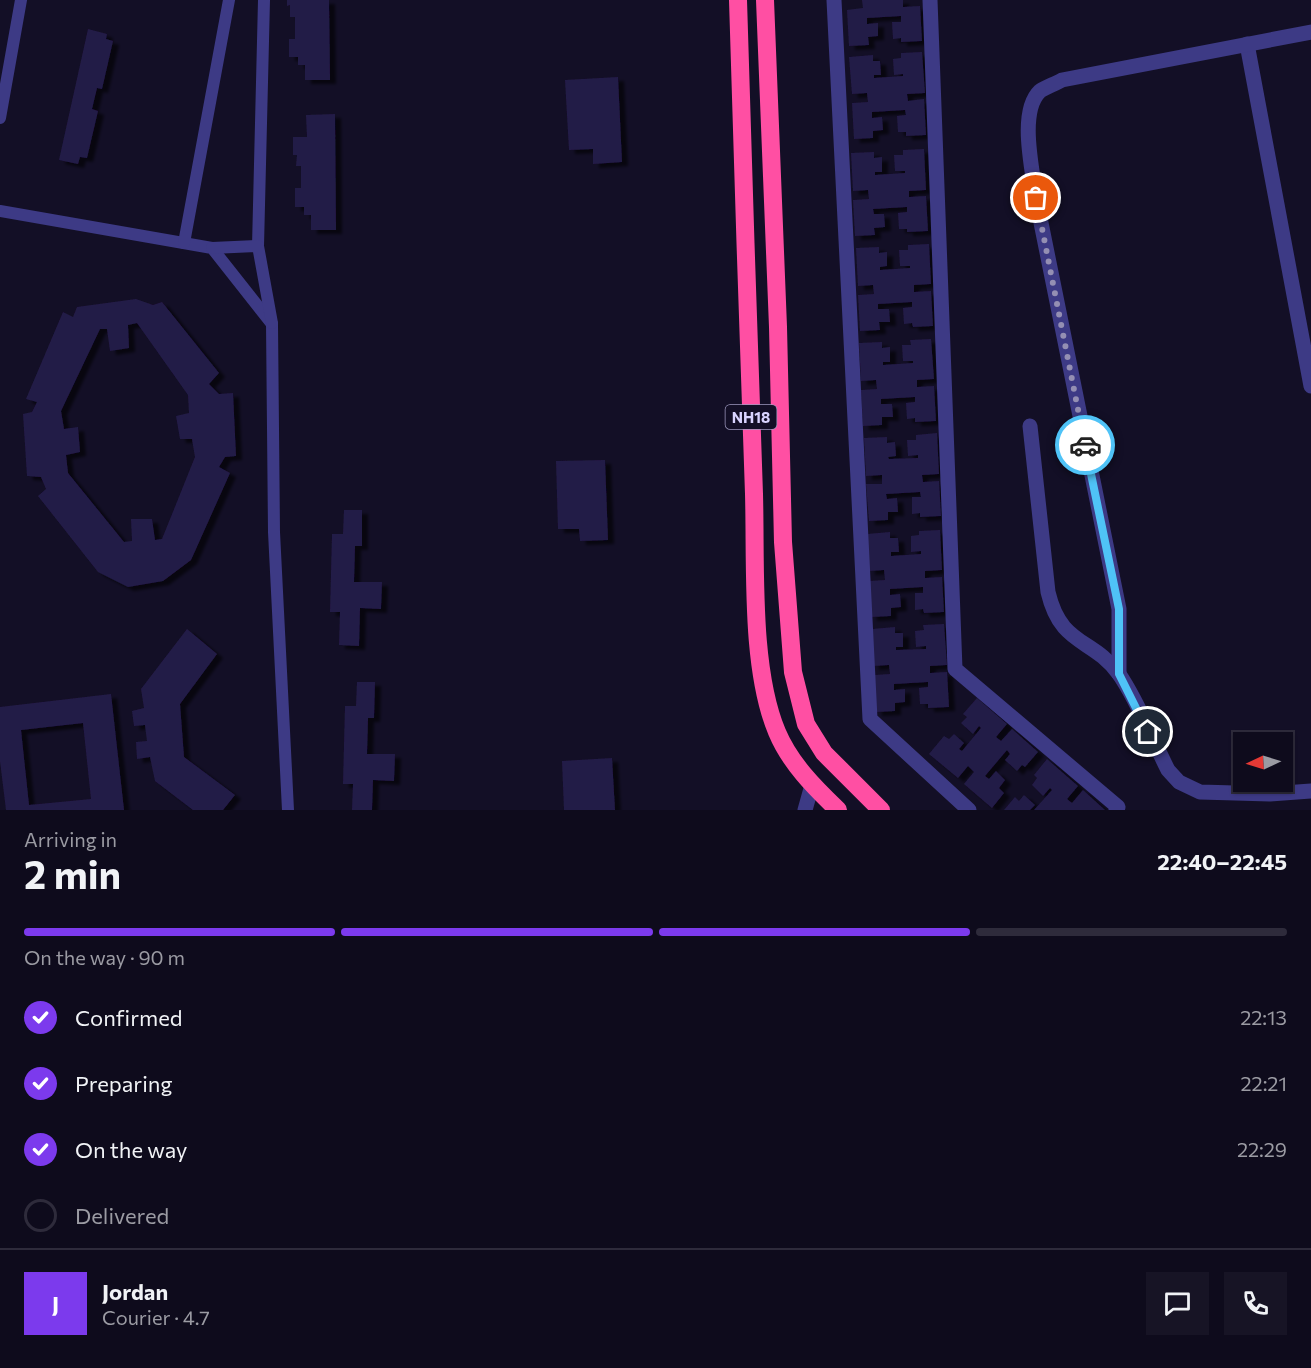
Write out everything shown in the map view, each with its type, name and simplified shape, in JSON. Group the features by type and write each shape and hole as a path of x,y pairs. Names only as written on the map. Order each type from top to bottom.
{"highway":[{"name":"NH18","path":"738,0 749,290 757,621 765,691 777,732 812,785 838,810"},
{"name":"NH18","path":"765,0 778,327 783,542 793,672 806,724 824,753 850,783 881,810"}],"street":[{"path":"834,0 870,719 969,810"},
{"path":"930,0 955,669 1118,807 1116,810"},
{"path":"1119,674 1119,609 1036,198 1028,135 1030,107 1040,91 1062,80 1311,32"},
{"path":"1247,44 1311,386"},
{"path":"1030,426 1052,609 1061,626 1101,656 1119,674 1168,770 1179,782 1200,792 1270,794 1311,791"},
{"path":"805,810 812,785"}],"lane":[{"path":"0,118 21,0"},
{"path":"184,243 229,0"},
{"path":"264,0 258,246 272,324 274,532 288,810"},
{"path":"0,211 212,248 258,246"},
{"path":"212,248 272,324"}],"building":[{"path":"287,0 329,0 330,80 305,80 305,65 298,65 298,57 289,57 289,39 295,39 295,17 290,17 290,5 287,6"},
{"path":"862,0 903,0 903,7 920,6 922,41 901,42 901,38 893,39 892,22 901,22 901,16 867,18 867,24 878,23 878,36 868,37 869,45 849,46 847,10 863,8"},
{"path":"88,29 107,34 106,39 113,41 102,89 97,88 92,109 98,111 87,158 80,157 78,164 59,160"},
{"path":"922,52 925,93 907,94 908,101 924,99 926,135 906,136 906,132 898,132 897,116 906,115 905,110 872,112 872,118 882,117 883,130 873,131 873,138 854,139 852,103 868,102 867,93 852,94 849,57 873,55 873,61 880,61 881,75 874,75 874,78 903,76 903,74 894,75 893,59 901,58 901,53"},
{"path":"618,77 622,162 593,164 593,149 569,150 565,80"},
{"path":"335,114 336,230 311,230 311,215 304,215 304,207 295,207 295,188 301,188 301,166 296,166 297,155 293,155 293,137 307,137 306,115"},
{"path":"924,149 926,190 909,191 909,197 926,196 928,231 907,232 907,229 899,229 898,213 907,212 907,207 873,209 874,214 884,214 885,227 874,228 875,235 855,236 853,200 869,199 868,190 853,191 851,153 874,152 874,158 882,157 882,172 875,172 875,175 905,173 905,171 895,171 894,155 903,155 903,150"},
{"path":"929,244 931,284 914,285 914,292 931,291 933,326 913,327 912,323 904,324 903,308 912,307 912,302 878,304 878,309 889,309 890,322 879,322 880,330 860,331 858,295 874,294 873,285 858,286 856,248 879,247 879,253 887,252 887,266 880,267 880,270 910,268 910,266 900,266 899,250 908,250 908,245"},
{"path":"136,299 153,305 162,302 219,373 209,384 219,394 233,393 236,456 225,457 219,467 230,473 191,560 163,581 128,587 98,572 38,496 46,489 41,477 27,476 23,414 32,412 37,402 26,399 63,312 73,317 77,307","holes":["137,323 188,395 189,413 176,416 180,439 192,439 195,457 162,539 155,540 152,519 131,519 132,541 124,542 68,473 66,455 80,452 78,427 64,429 61,411 100,329 107,329 110,351 129,348 128,325"]},
{"path":"931,339 934,379 917,380 917,387 934,386 936,421 915,422 915,418 907,419 906,403 915,402 915,397 881,399 881,404 892,404 893,417 882,417 882,425 863,426 861,390 877,389 876,380 861,381 859,343 882,342 882,348 890,347 890,362 883,362 883,365 913,363 913,361 903,361 902,345 911,345 910,340"},
{"path":"937,433 939,474 922,475 923,482 939,481 941,516 920,517 920,513 912,514 912,497 921,497 920,492 886,494 887,499 897,498 898,512 888,512 888,520 869,521 866,484 882,484 882,475 866,476 864,438 887,437 887,443 895,442 896,456 888,457 889,459 918,458 918,455 908,456 907,440 916,440 916,435"},
{"path":"605,460 608,540 580,541 579,529 558,529 556,461"},
{"path":"344,510 362,510 362,546 355,546 354,582 382,582 381,609 360,608 359,646 339,645 340,612 330,612 332,534 343,534"},
{"path":"940,530 942,570 925,571 925,578 942,577 944,612 924,613 923,609 915,610 915,593 923,593 923,587 890,589 890,595 900,594 901,607 891,608 891,616 871,617 869,581 885,580 884,570 869,571 867,534 890,532 890,538 898,538 899,552 891,552 891,556 921,554 921,551 911,552 911,536 919,535 919,531"},
{"path":"944,624 947,665 930,666 930,673 947,672 949,707 928,708 928,704 920,704 919,688 928,687 928,682 894,684 894,690 905,689 905,702 895,703 895,711 876,712 874,675 890,674 889,665 873,666 872,629 895,627 895,633 903,633 903,647 896,647 896,650 926,649 926,646 916,647 915,631 924,630 923,625"},
{"path":"187,629 217,654 180,704 184,757 235,795 223,810 193,810 155,781 150,757 137,759 136,742 147,741 145,725 134,726 132,711 144,708 141,689"},
{"path":"357,682 375,682 374,718 368,718 367,754 395,754 394,781 373,780 372,810 352,810 353,784 343,784 345,706 356,706"},
{"path":"111,694 124,810 6,810 0,761 0,707","holes":["83,723 91,799 29,805 21,730"]},
{"path":"977,698 1007,724 996,737 1001,741 1012,729 1038,752 1025,767 1022,765 1017,771 1005,760 1010,754 1007,750 985,776 989,779 996,771 1005,780 999,788 1004,793 992,808 964,784 974,772 968,766 958,778 929,754 944,736 949,739 954,734 964,743 959,749 962,751 981,728 979,726 973,734 961,723 967,717 963,714"},
{"path":"612,758 615,810 564,810 562,761"},
{"path":"1047,759 1078,786 1067,799 1072,803 1083,790 1105,810 1034,810 1052,790 1050,788 1043,796 1032,785 1037,778 1034,775"},
{"path":"1024,795 1035,805 1030,810 1004,810 1015,797 1019,801"}],"way so far":[{"path":"1036,198 1085,445"}],"route":[{"path":"1085,445 1119,609 1121,644 1119,674 1148,732"}]}
